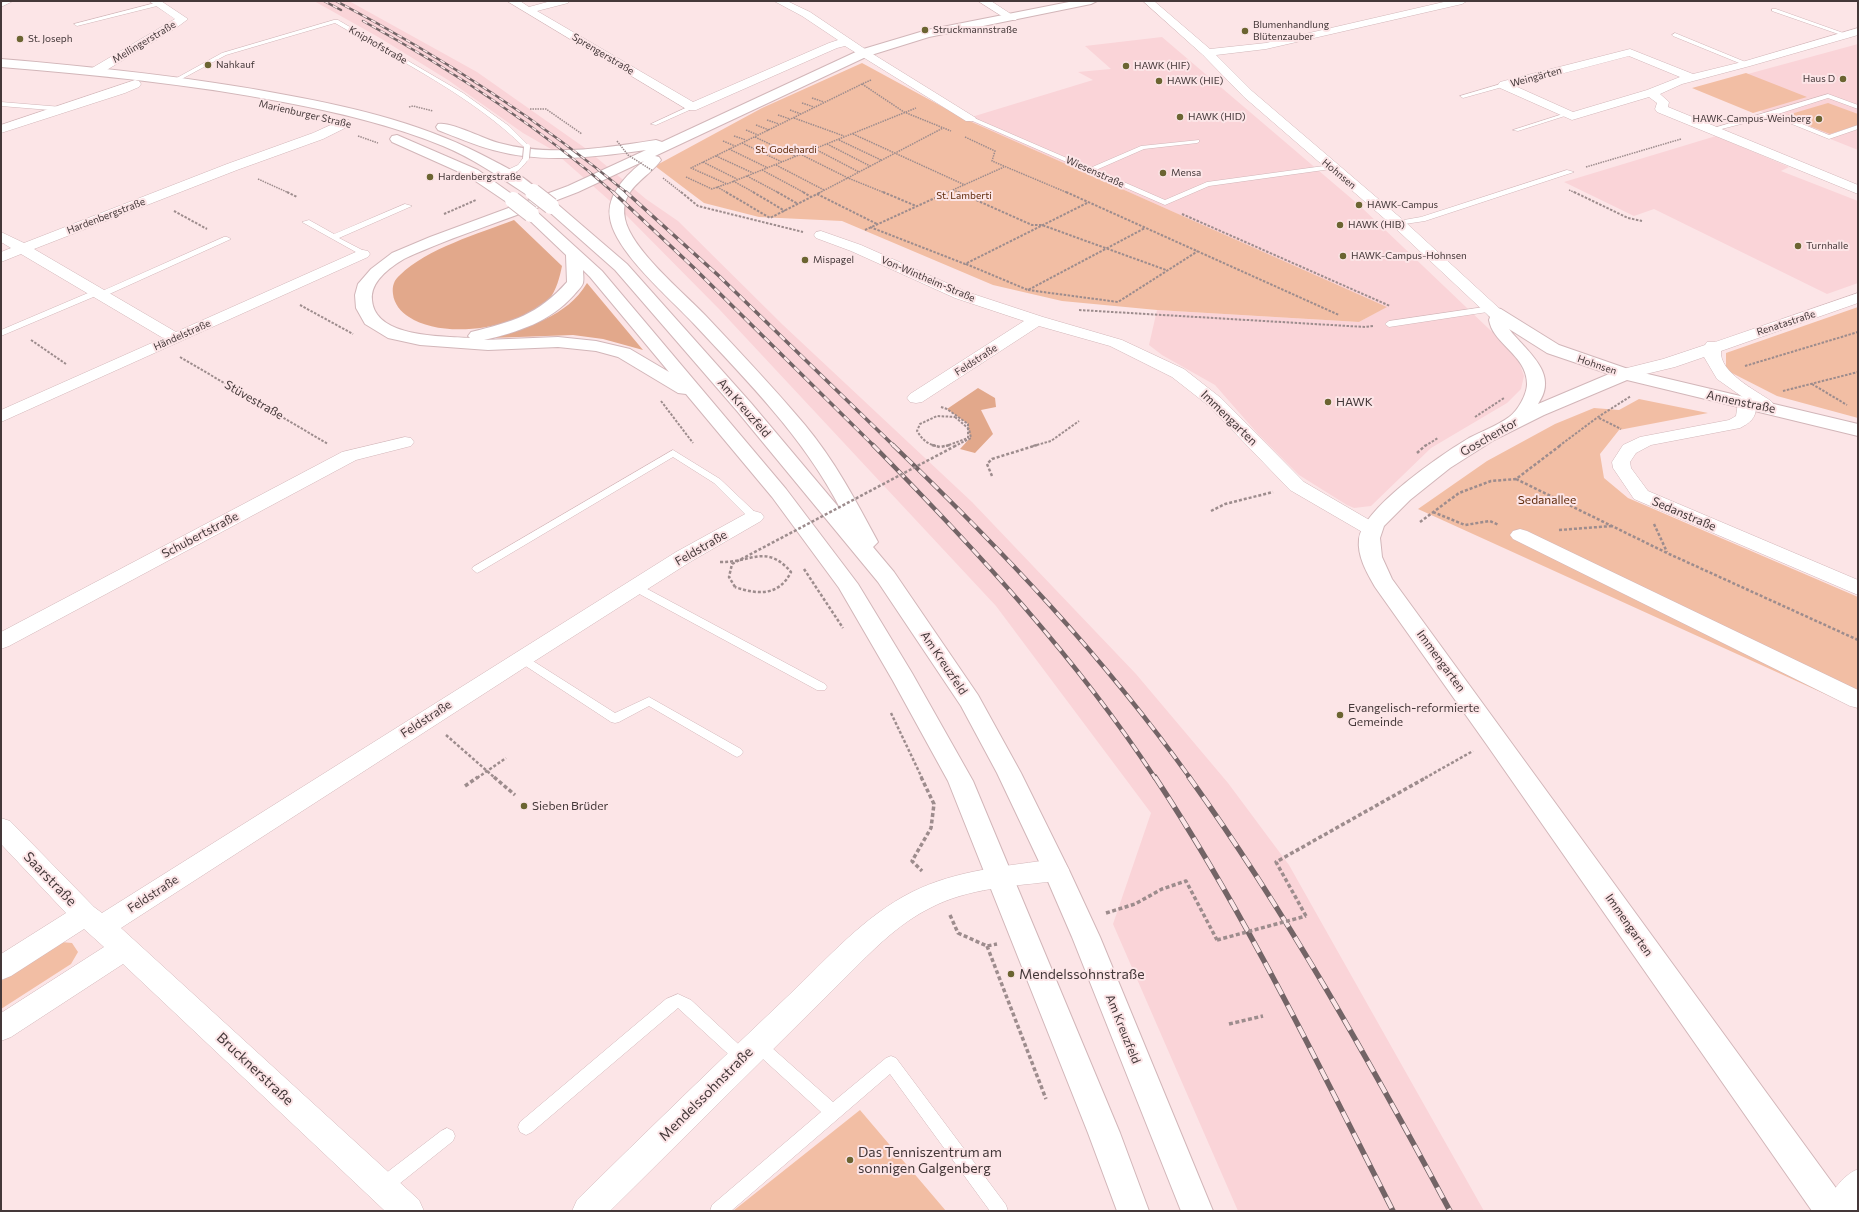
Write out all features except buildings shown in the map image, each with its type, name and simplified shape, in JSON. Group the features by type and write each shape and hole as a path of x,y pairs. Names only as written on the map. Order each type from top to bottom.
{"main road":[{"path":"702,400 624,353 596,346 558,342 488,345 448,342 394,334 371,320 364,308 363,295 366,284 376,272 398,256 435,240 573,189 677,142 864,53 927,34 1091,1"},
{"name":"Marienburger Straße","path":"1,63 100,68 250,91 342,110 406,127 451,145 506,174 551,206"},
{"name":"Marienburger Straße","path":"1,70 134,84 264,104 344,123 390,136 473,173 531,214 574,253"},
{"path":"250,91 288,93 330,98 372,107 427,122 497,147 522,152 544,154 583,153 677,142"},
{"path":"677,142 641,170 624,188 618,203 617,218 621,232 634,250 699,319 811,445 835,478 886,577"},
{"name":"Am Kreuzfeld","path":"551,206 621,267 744,408 886,577 970,701 1009,773 1056,870 1086,937 1197,1211"},
{"path":"448,342 510,328 541,316 551,309 575,283 574,253"},
{"path":"574,253 596,274 779,493 847,584 904,679 960,781 1104,1133 1133,1211"},
{"path":"1493,311 1502,332 1524,355 1532,367 1536,382 1536,395 1518,420"},
{"name":"Hohnsen","path":"1493,311 1553,349 1625,374"},
{"name":"Annenstraße","path":"1625,374 1758,404 1858,430"},
{"name":"Goschentor","path":"1371,529 1390,507 1444,464 1486,437 1518,420 1573,395 1625,374"},
{"name":"Immengarten","path":"1371,529 1368,542 1372,559 1383,582 1496,738 1832,1211"}],"street":[{"name":"Sprengerstraße","path":"512,1 692,107"},
{"path":"529,10 564,1"},
{"name":"Wiesenstraße","path":"779,1 806,14 846,42 970,118"},
{"path":"983,1 1012,18"},
{"name":"Hohnsen","path":"1148,1 1207,53 1248,94 1331,168 1398,223 1493,311"},
{"path":"1207,53 1266,46 1462,1"},
{"name":"Mellingerstraße","path":"100,68 182,19 159,2"},
{"path":"1568,114 1572,116 1651,93 1678,81 1746,64 1858,31"},
{"path":"692,107 833,45 846,42"},
{"name":"Weingärten","path":"1504,85 1630,52 1693,78"},
{"path":"1,130 121,90 134,84"},
{"name":"Weingärten","path":"1504,85 1568,114"},
{"path":"1651,93 1663,102 1661,109 1858,190"},
{"name":"Hardenbergstraße","path":"1,257 232,167 318,136 344,123"},
{"name":"Von-Wintheim-Straße","path":"821,235 961,295 1037,320"},
{"path":"1,236 174,338"},
{"name":"Händelstraße","path":"1,416 362,254"},
{"name":"Renatastraße","path":"1625,374 1669,363 1713,346 1858,298"},
{"name":"Feldstraße","path":"916,398 1037,320"},
{"name":"Immengarten","path":"1037,320 1116,343 1178,373 1215,402 1297,486 1371,529"},
{"path":"1713,346 1712,358 1723,375 1758,404"},
{"name":"Sedanstraße","path":"1758,404 1747,412 1744,419 1739,421 1646,441 1629,448 1621,462 1622,468 1641,495 1858,588"},
{"name":"Schubertstraße","path":"1,642 349,456 405,442"},
{"name":"Feldstraße","path":"1,968 93,921 427,719 683,557 754,517"},
{"path":"1520,535 1858,700"},
{"name":"Saarstraße","path":"1,828 93,921"},
{"name":"Mendelssohnstraße","path":"588,1211 750,1051 887,920 920,900 940,892 999,878 1056,870"},
{"name":"Brucknerstraße","path":"93,921 408,1211"},
{"path":"1,1028 124,949"},
{"path":"1839,1211 1858,1184"}],"lane":[{"path":"1,6 10,1"},
{"path":"78,24 159,2"},
{"path":"1774,10 1846,35"},
{"name":"Kniphofstraße","path":"176,80 224,54 336,21 461,94 507,127 527,147 526,158 520,166 506,174"},
{"path":"1675,35 1746,64"},
{"path":"1463,96 1504,85"},
{"path":"1710,130 1828,96 1858,107"},
{"path":"1,104 62,109"},
{"path":"654,124 692,107"},
{"path":"1771,113 1829,137 1858,127"},
{"path":"1516,130 1568,114"},
{"name":"Wiesenstraße","path":"970,118 1166,203"},
{"path":"1090,170 1143,147 1197,141"},
{"path":"1166,203 1207,184 1331,168"},
{"path":"1398,223 1422,219 1570,172"},
{"path":"334,237 408,206"},
{"path":"306,222 362,254"},
{"path":"1,332 100,293 227,239"},
{"path":"1389,324 1493,311"},
{"path":"477,569 673,453 717,481 754,517"},
{"path":"636,587 821,687"},
{"path":"522,658 615,719 649,701 737,752"},
{"path":"526,1127 671,1004 678,1001 686,1005 833,1112"},
{"path":"718,1211 891,1063 1000,1211"},
{"path":"382,1186 447,1136"}],"path":[{"path":"727,184 691,168 891,70"},
{"path":"862,84 904,112 957,134"},
{"path":"686,177 712,190 904,112 940,99"},
{"path":"530,109 546,109 583,134"},
{"path":"794,118 845,137"},
{"path":"718,187 770,218 944,128"},
{"path":"1570,172 1710,130"},
{"path":"852,134 965,185"},
{"path":"963,136 995,151 992,161 1011,168 1339,314"},
{"path":"754,137 796,157"},
{"path":"838,139 881,160"},
{"path":"611,142 617,141 628,155 653,171"},
{"path":"721,141 736,146"},
{"path":"742,143 782,162"},
{"path":"826,144 870,166"},
{"path":"729,149 768,168"},
{"path":"815,149 859,172"},
{"path":"802,154 848,178 916,206"},
{"path":"716,156 753,173"},
{"path":"702,162 738,179"},
{"path":"775,165 824,190"},
{"path":"232,167 297,197"},
{"path":"839,242 1005,167"},
{"path":"761,170 812,197"},
{"path":"659,175 698,206 755,221 821,235"},
{"path":"747,176 798,204"},
{"path":"1546,179 1628,218 1642,221"},
{"path":"732,181 786,211"},
{"path":"953,190 1032,225 1042,225 1104,249 1166,270"},
{"path":"817,194 877,224"},
{"path":"151,199 227,239"},
{"path":"965,264 1088,202"},
{"path":"1166,203 1175,211 1422,319"},
{"path":"870,228 1028,290 1118,302 1198,251"},
{"path":"1028,290 1146,228"},
{"path":"277,292 354,335"},
{"path":"1037,320 1061,309 1365,327 1389,324"},
{"path":"1723,375 1737,368 1858,332"},
{"path":"28,338 87,378"},
{"name":"Stüvestraße","path":"159,345 349,456"},
{"path":"1758,404 1788,388 1858,372"},
{"path":"1811,383 1851,407"},
{"path":"1516,479 1598,417 1632,396"},
{"path":"1469,420 1506,397"},
{"path":"659,398 697,448"},
{"path":"683,557 727,563 759,555 771,556 781,560 791,572 789,580 782,586 772,591 747,592 735,587 729,577 732,564 970,438 969,429 955,417 946,415 931,417 920,424 917,431 923,440 935,446 952,446 968,438 968,424 947,409 916,398"},
{"path":"992,476 987,464 988,461 1033,448 1058,438 1079,421"},
{"path":"1414,456 1425,446 1444,435"},
{"path":"1420,522 1433,511 1459,494 1491,481 1516,479 1612,526 1858,640"},
{"path":"1211,511 1225,504 1297,486"},
{"path":"1433,511 1465,525 1490,521 1520,535 1568,528 1612,526"},
{"path":"427,719 515,795"},
{"path":"1162,889 1186,881 1217,940 1306,916 1276,862 1496,738"},
{"path":"465,786 506,758"},
{"path":"987,946 1046,1099"},
{"path":"1229,1024 1263,1016"}],"shaded area":[{"path":"314,1 349,1 477,72 585,148 646,199 678,221 783,325 972,502 1136,674 1228,783 1289,865 1484,1211 1238,1211 1113,924 1151,813 996,606 719,309 626,215 551,149 523,133 448,80 380,38"},
{"name":"HAWK-Campus-Hohnsen","path":"1162,37 1359,205 1510,349 1519,362 1524,376 1521,389 1507,403 1431,448 1371,506 1354,508 1347,505 1299,475 1258,434 1215,385 1162,355 1149,345 1157,310 1359,322 1386,307 965,119 1093,80 1078,72 1111,69 1085,46"},
{"name":"HAWK-Campus-Weinberg","path":"1858,44 1858,150 1700,87"},
{"path":"1716,136 1789,167 1781,171 1858,201 1858,283 1827,294 1654,209 1634,216 1564,182"},
{"path":"514,220 562,266 554,292 549,299 536,309 520,318 501,324 481,328 461,329 441,328 424,324 409,317 398,307 394,298 393,286 396,279 411,266 424,257 454,243"},
{"path":"587,283 643,350 603,339 573,335 491,338 518,330 545,319 569,304 579,295"},
{"path":"978,388 995,398 996,407 981,410 993,434 975,453 960,449 970,438 968,424 947,409"}],"green space":[{"name":"St. Lamberti","path":"862,63 965,119 1387,307 1359,322 1157,310 1062,301 993,285 842,221 759,217 704,203 655,166 762,108"},
{"path":"1746,73 1807,97 1753,113 1692,88"},
{"path":"1828,103 1858,114 1858,125 1830,134 1784,116"},
{"path":"1858,307 1858,418 1777,396 1726,370 1726,353"},
{"name":"Sedanallee","path":"1639,399 1708,413 1619,430 1600,454 1604,478 1628,498 1858,597 1858,709 1418,509 1487,461 1555,424 1594,408 1619,410"},
{"path":"61,942 72,943 78,952 71,964 1,1009 1,981"},
{"name":"Das Tenniszentrum am sonnigen Galgenberg","path":"860,1110 946,1211 733,1211"}],"railway":[{"path":"324,1 341,10"},
{"path":"336,1 413,44 487,90 558,139 627,193"},
{"path":"363,21 429,59 493,100 525,122 585,168 614,193"},
{"path":"613,192 693,267 873,445"},
{"path":"626,192 719,276 894,446"},
{"path":"873,445 986,564 1058,646 1092,689 1155,778"},
{"path":"893,445 1012,564 1086,646 1122,689 1190,778"},
{"path":"1155,777 1188,829 1251,936 1309,1045 1393,1211"},
{"path":"1189,777 1260,882 1327,990 1450,1211"}],"place":[{"name":"Struckmannstraße","path":"925,30"},
{"name":"Blumenhandlung Blütenzauber","path":"1245,31"},
{"name":"St. Joseph","path":"20,39"},
{"name":"Nahkauf","path":"208,65"},
{"name":"HAWK (HIF)","path":"1126,66"},
{"name":"Haus D","path":"1843,79"},
{"name":"HAWK (HIE)","path":"1159,81"},
{"name":"HAWK (HID)","path":"1180,117"},
{"name":"HAWK-Campus-Weinberg","path":"1819,119"},
{"name":"Mensa","path":"1163,173"},
{"name":"Hardenbergstraße","path":"430,177"},
{"name":"HAWK-Campus","path":"1359,205"},
{"name":"HAWK (HIB)","path":"1340,225"},
{"name":"Turnhalle","path":"1798,246"},
{"name":"HAWK-Campus-Hohnsen","path":"1343,256"},
{"name":"Mispagel","path":"805,260"},
{"name":"HAWK","path":"1328,402"},
{"name":"Evangelisch-reformierte Gemeinde","path":"1340,715"},
{"name":"Sieben Brüder","path":"524,806"},
{"name":"Mendelssohnstraße","path":"1011,974"},
{"name":"Das Tenniszentrum am sonnigen Galgenberg","path":"850,1160"}],"park label":[{"name":"St. Godehardi","path":"786,150"}]}
